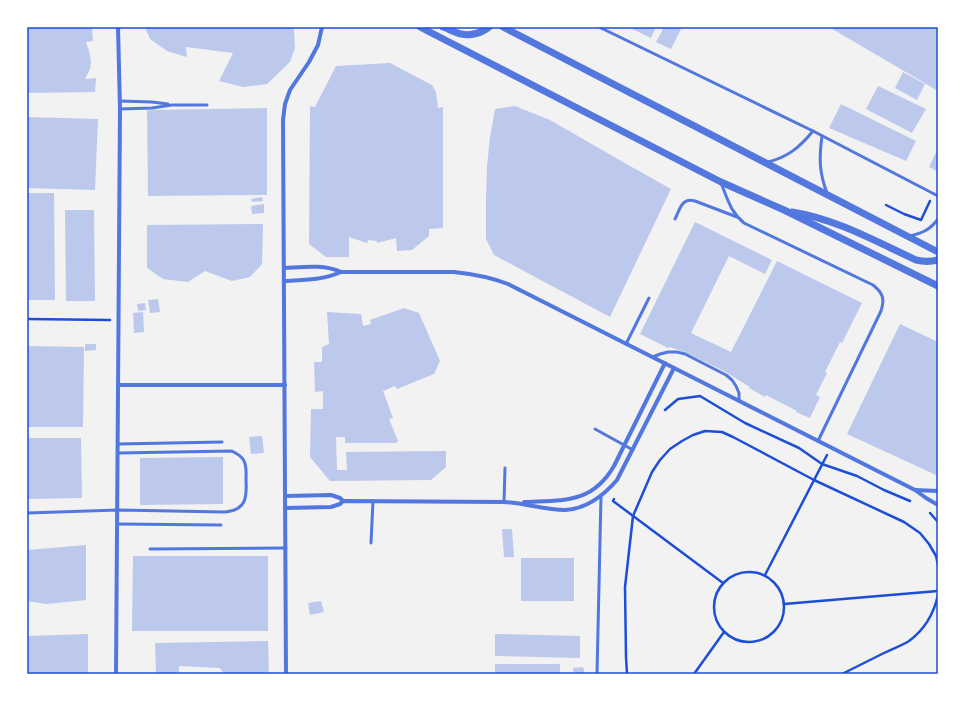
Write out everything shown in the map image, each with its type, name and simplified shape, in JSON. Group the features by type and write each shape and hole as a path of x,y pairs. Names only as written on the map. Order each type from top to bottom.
{"street":[{"path":"116,674 120,109 118,27"},
{"path":"286,674 283,120 285,104 290,90 309,62 318,45 322,27"},
{"path":"420,27 721,182 784,210 938,286"},
{"path":"443,27 462,34 474,34 489,27"},
{"path":"503,27 938,252"},
{"path":"784,210 822,218 841,225 916,260 923,262 938,260"},
{"path":"284,268 325,267 333,268 341,272"},
{"path":"284,281 318,279 341,272 454,272 468,273 495,279 508,284 915,490 938,505"},
{"path":"516,503 576,498 586,494 603,482 624,446 664,363"},
{"path":"286,496 331,495 340,498 343,501 504,502 567,510 579,507 601,496 610,489 617,480 674,368"},
{"path":"119,385 285,385"},
{"path":"915,490 938,491"},
{"path":"286,508 331,507 340,504 343,501"}],"lane":[{"path":"599,27 813,131 938,196"},
{"path":"120,101 152,102 172,105 207,105"},
{"path":"120,109 152,108 172,105"},
{"path":"765,162 776,160 787,155 806,140 813,131"},
{"path":"822,136 820,166 828,195"},
{"path":"721,182 733,211 744,223 873,285 883,296 884,304 881,311 818,441"},
{"path":"675,219 684,201 688,200 695,201 738,218"},
{"path":"908,236 921,233 932,227 938,219"},
{"path":"626,344 649,298"},
{"path":"653,357 668,352 677,352 685,354 719,371 732,380 736,386 739,393 739,401"},
{"path":"595,429 633,450"},
{"path":"118,444 222,442"},
{"path":"27,513 118,510 233,512 245,501 247,494 246,470 244,462 239,455 232,451 118,453"},
{"path":"504,502 505,468"},
{"path":"597,674 601,496"},
{"path":"371,543 373,501"},
{"path":"117,524 221,525"},
{"path":"150,549 286,548"}],"path":[{"path":"886,205 921,220 934,193"},
{"path":"27,319 118,320"},
{"path":"663,412 678,399 700,396 746,423 799,448 822,464 857,476 912,502"},
{"path":"627,674 625,587 633,516 652,472 660,460 670,449 693,435 705,431 722,432 814,480 904,522 920,533 929,544 936,556 938,565"},
{"path":"765,576 830,447"},
{"path":"616,495 613,501 723,583"},
{"path":"924,510 938,522"},
{"path":"743,572 754,572 765,576 775,583 781,593 784,604 783,616 778,628 769,636 758,641 746,642 734,639 724,632 717,624 714,613 714,603 717,592 723,583 732,576 743,572"},
{"path":"784,604 938,591"},
{"path":"842,674 908,642 925,625 932,614 938,595"},
{"path":"694,674 724,632"}],"building":[{"path":"27,27 92,27 93,41 86,42 91,61 90,69 85,79 96,78 95,92 27,93"},
{"path":"145,27 293,27 295,48 290,62 267,84 243,87 219,81 233,53 186,47 187,57 167,51 150,39"},
{"path":"628,27 656,27 651,38"},
{"path":"664,27 682,27 671,49 656,42"},
{"path":"829,27 938,27 938,91"},
{"path":"390,63 432,85 436,92 438,108 443,107 443,228 429,229 429,236 412,250 397,251 396,238 377,243 377,241 368,240 367,243 349,237 349,257 326,257 309,244 310,106 315,107 336,66"},
{"path":"903,72 925,84 917,100 895,88"},
{"path":"878,86 926,109 912,133 866,109"},
{"path":"841,104 916,141 906,161 829,128"},
{"path":"515,106 550,120 671,189 610,317 494,255 486,239 487,166 495,109"},
{"path":"267,108 267,195 148,196 147,110"},
{"path":"27,117 98,119 95,190 27,188"},
{"path":"938,148 938,172 929,167"},
{"path":"27,193 54,193 55,300 27,300"},
{"path":"262,197 263,201 252,202 251,199"},
{"path":"264,204 264,213 252,214 251,206"},
{"path":"65,210 94,210 95,301 66,301"},
{"path":"695,222 772,260 765,274 729,256 691,333 731,352 777,261 862,303 842,343 840,342 825,372 827,373 816,395 820,397 810,418 766,395 765,397 722,370 682,351 668,348 640,334"},
{"path":"263,224 262,264 250,277 232,281 205,271 188,282 163,279 147,268 147,225"},
{"path":"158,299 160,312 150,313 148,300"},
{"path":"145,303 146,310 138,311 137,304"},
{"path":"404,308 419,313 440,361 434,374 397,389 395,386 383,391 393,418 389,419 398,441 396,443 345,443 345,437 336,437 337,470 347,470 346,452 446,451 446,467 431,480 330,481 310,457 311,409 323,409 323,391 315,392 314,362 322,362 322,347 329,344 327,312 361,314 363,326 371,324 370,320"},
{"path":"143,312 144,332 134,333 133,313"},
{"path":"900,324 938,342 938,475 847,434"},
{"path":"85,344 96,344 96,350 85,351"},
{"path":"27,346 84,347 83,427 27,427"},
{"path":"262,436 264,453 251,454 249,437"},
{"path":"27,438 81,438 82,498 27,499"},
{"path":"223,457 223,504 140,505 140,458"},
{"path":"502,529 512,529 514,557 504,557"},
{"path":"86,545 86,600 46,604 27,601 27,550"},
{"path":"133,556 268,556 268,631 132,631"},
{"path":"521,558 574,558 574,601 521,601"},
{"path":"321,601 324,612 310,615 308,603"},
{"path":"88,634 88,674 27,674 27,636"},
{"path":"495,634 580,636 580,658 495,656"},
{"path":"268,641 269,674 224,674 220,668 179,666 179,674 156,674 155,643"},
{"path":"495,664 560,664 560,674 495,674"},
{"path":"583,667 585,674 574,674 573,668"}]}
